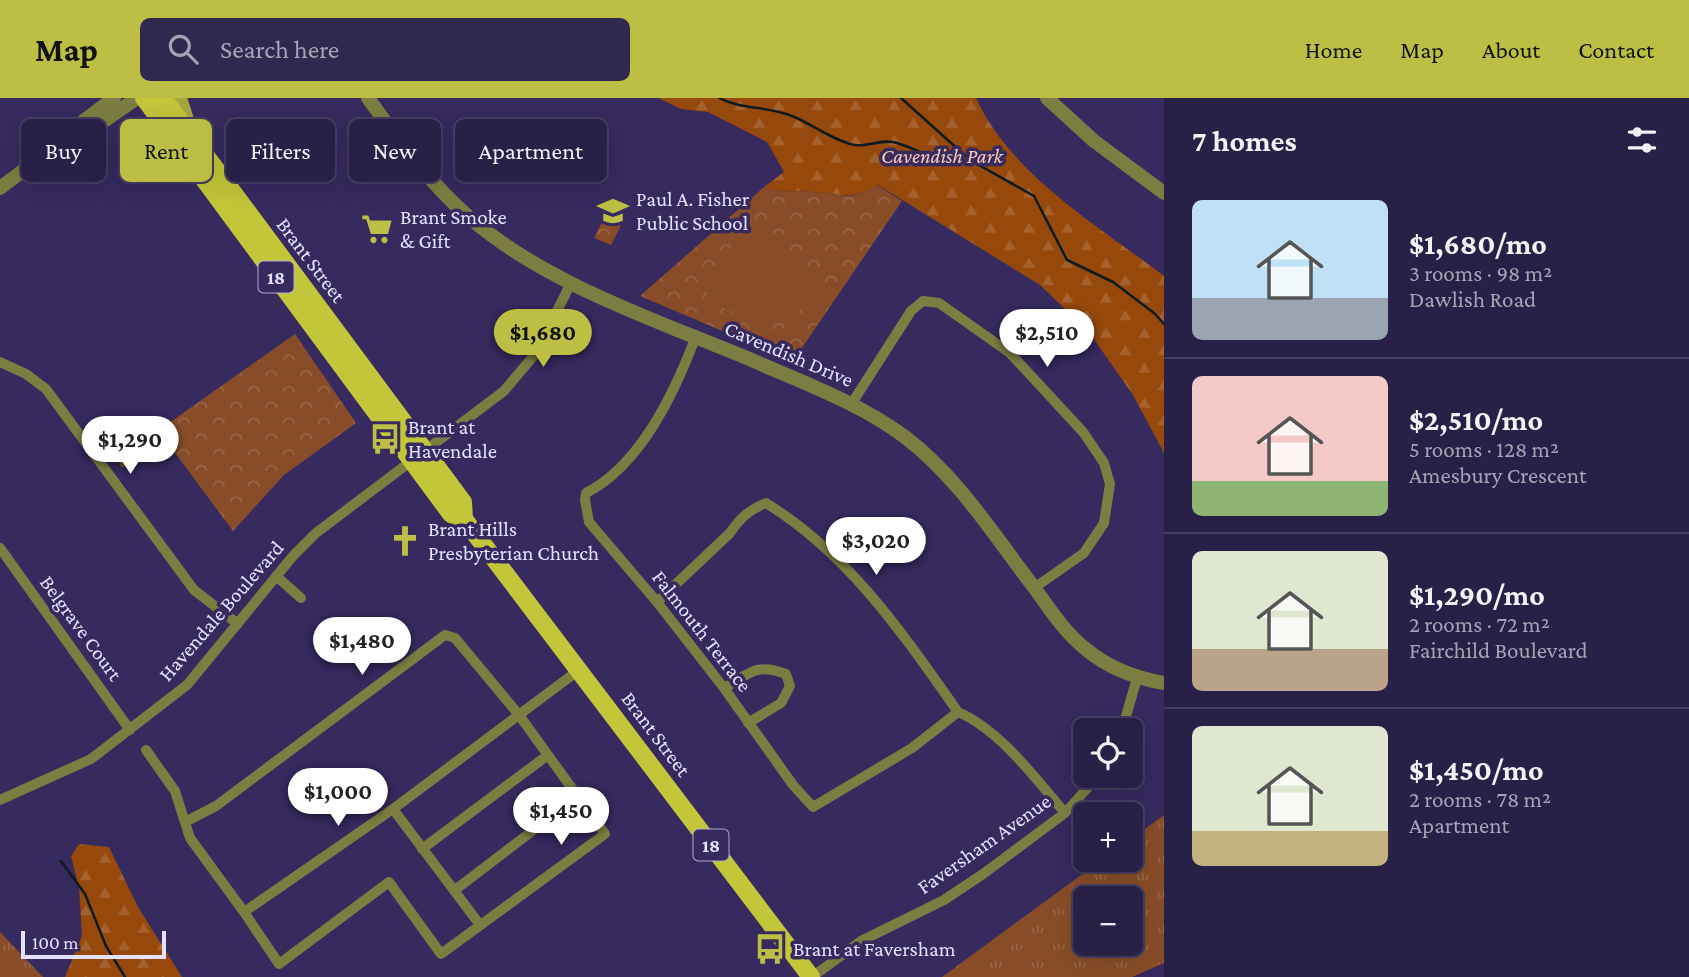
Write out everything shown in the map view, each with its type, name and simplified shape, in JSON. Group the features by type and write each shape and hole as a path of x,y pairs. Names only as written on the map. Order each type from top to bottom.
{"main road":[{"name":"Brant Street","path":"144,98 418,456 463,502 464,519 811,977"},
{"name":"Brant Street","path":"163,98 178,119"},
{"path":"180,98 187,119"},
{"name":"Brant Street","path":"212,165 418,456"}],"street":[{"path":"86,119 114,98"},
{"path":"106,120 137,98"},
{"name":"Cavendish Drive","path":"368,98 430,179 471,219 514,251 571,283 852,403 905,437 942,471 967,500 1065,629 1086,649 1116,669 1138,678 1164,683"},
{"path":"1047,98 1094,141 1164,193"},
{"path":"0,188 21,173"},
{"name":"Havendale Boulevard","path":"0,800 91,759 187,685 276,576 316,533 504,391 521,373 547,335 571,283"},
{"path":"852,403 911,311 922,300 939,303 1010,353 1083,432 1104,463 1110,484 1104,523 1092,543 1084,553 1034,588"},
{"name":"Falmouth Terrace","path":"696,337 675,386 645,437 610,479 586,493 589,522 657,602 724,688 793,785 813,807 912,748 958,712"},
{"path":"0,362 26,374 46,389 194,590 238,624"},
{"path":"657,602 730,533 752,508 766,503 812,535 846,566 883,609 958,712 970,717 1017,756 1065,813"},
{"name":"Belgrave Court","path":"0,548 130,730"},
{"path":"276,576 301,598"},
{"path":"146,750 175,791 190,838 279,964 390,882 441,954 606,834 519,715 456,638 445,635 216,806 185,822"},
{"path":"724,688 751,671 770,668 786,674 790,686 781,703 748,723"},
{"path":"244,912 393,809 579,670"},
{"path":"1126,718 1138,678"},
{"path":"422,849 548,755"},
{"name":"Faversham Avenue","path":"811,977 861,941 944,900 1065,813 1087,788"},
{"path":"455,890 578,796"},
{"path":"393,809 480,925"}],"green space":[{"name":"Cavendish Park","path":"658,98 976,98 991,126 1034,175 1085,218 1164,276 1164,453 1133,395 1088,331 1040,285 878,185 853,195 784,192 764,187 784,172 767,142 708,112 681,109"},
{"path":"877,185 902,201 793,361 640,296 764,187 784,192 806,191 846,196 860,194"},
{"path":"605,216 621,225 611,245 594,238"},
{"path":"755,221 763,221 826,293 783,320 747,317 720,307 698,284"},
{"path":"295,334 356,423 284,475 233,531 164,438 122,468 119,463 159,430"},
{"path":"1164,815 1164,963 1132,977 942,977 1085,872 1143,872 1143,830"},
{"path":"79,844 109,847 138,907 182,977 65,977 82,936 79,888 71,856"},
{"path":"0,932 43,977 0,977"}],"waterway":[{"path":"719,98 783,113 855,145 892,142 939,159 969,161"},
{"path":"901,98 970,160 1034,196 1067,260 1113,282 1154,313 1164,324"},
{"path":"61,861 85,894 106,946 125,977"}],"place":[{"name":"Paul A. Fisher Public School","path":"613,211"},
{"name":"Brant Smoke & Gift","path":"377,229"},
{"name":"Brant at Havendale","path":"385,439"},
{"name":"Brant Hills Presbyterian Church","path":"405,541"},
{"name":"Brant at Faversham","path":"770,949"}]}
